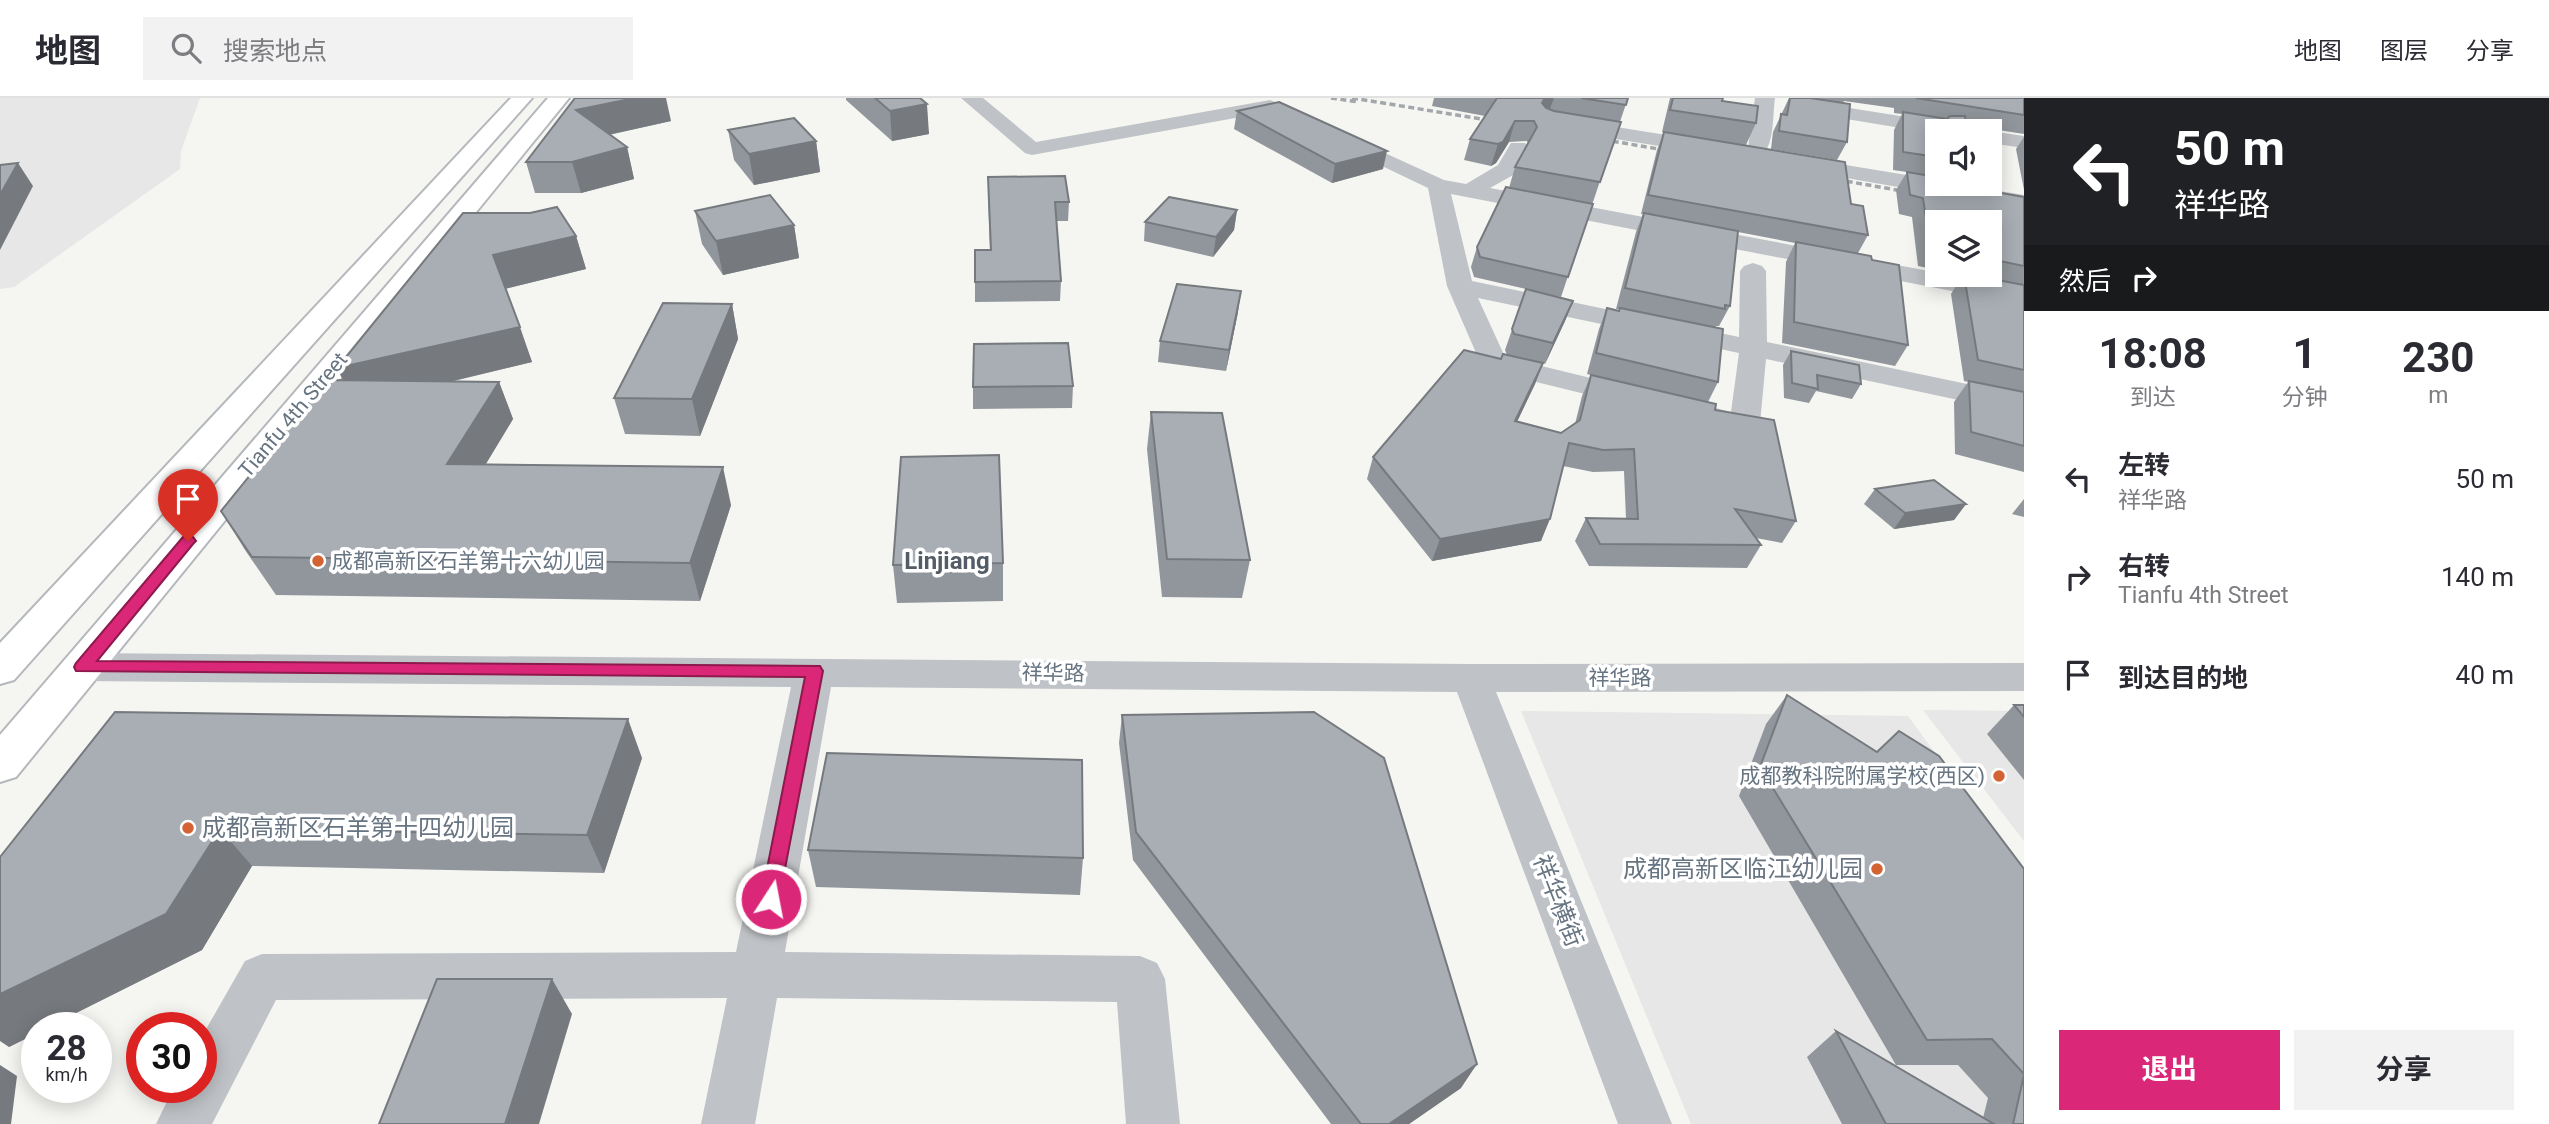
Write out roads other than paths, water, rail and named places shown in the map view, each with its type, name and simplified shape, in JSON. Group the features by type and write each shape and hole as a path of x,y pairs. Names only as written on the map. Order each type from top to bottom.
{"main road":[{"name":"Tianfu 4th Street","path":"1,666 522,98"},
{"name":"Tianfu 4th Street","path":"0,765 559,98"}],"street":[{"path":"971,98 1032,149 1270,106 1438,185 2024,296"},
{"path":"1752,155 1758,150 1765,99 1925,126"},
{"path":"1548,122 2024,202"},
{"path":"2002,138 2024,142"},
{"path":"1469,191 1507,169 1518,147"},
{"path":"1438,185 1461,286 1493,363 1745,424 1753,348 1753,271"},
{"path":"1461,286 2024,405"},
{"name":"祥华路","path":"82,667 1471,678 2024,677"},
{"path":"728,1124 814,671"},
{"name":"祥华横街","path":"1471,678 1645,1124"},
{"path":"183,1124 262,977 757,975 1140,979 1153,1124"}],"railway":[{"path":"1331,98 1359,102"},
{"path":"1352,98 1500,122"},
{"path":"1594,138 1676,152"},
{"path":"1828,178 1914,193"}],"place":[{"name":"成都高新区石羊第十六幼儿园","path":"318,561"},
{"name":"成都教科院附属学校(西区)","path":"1999,776"},
{"name":"成都高新区石羊第十四幼儿园","path":"188,828"},
{"name":"成都高新区临江幼儿园","path":"1877,869"}],"district":[{"name":"Linjiang","path":"947,561"}]}
